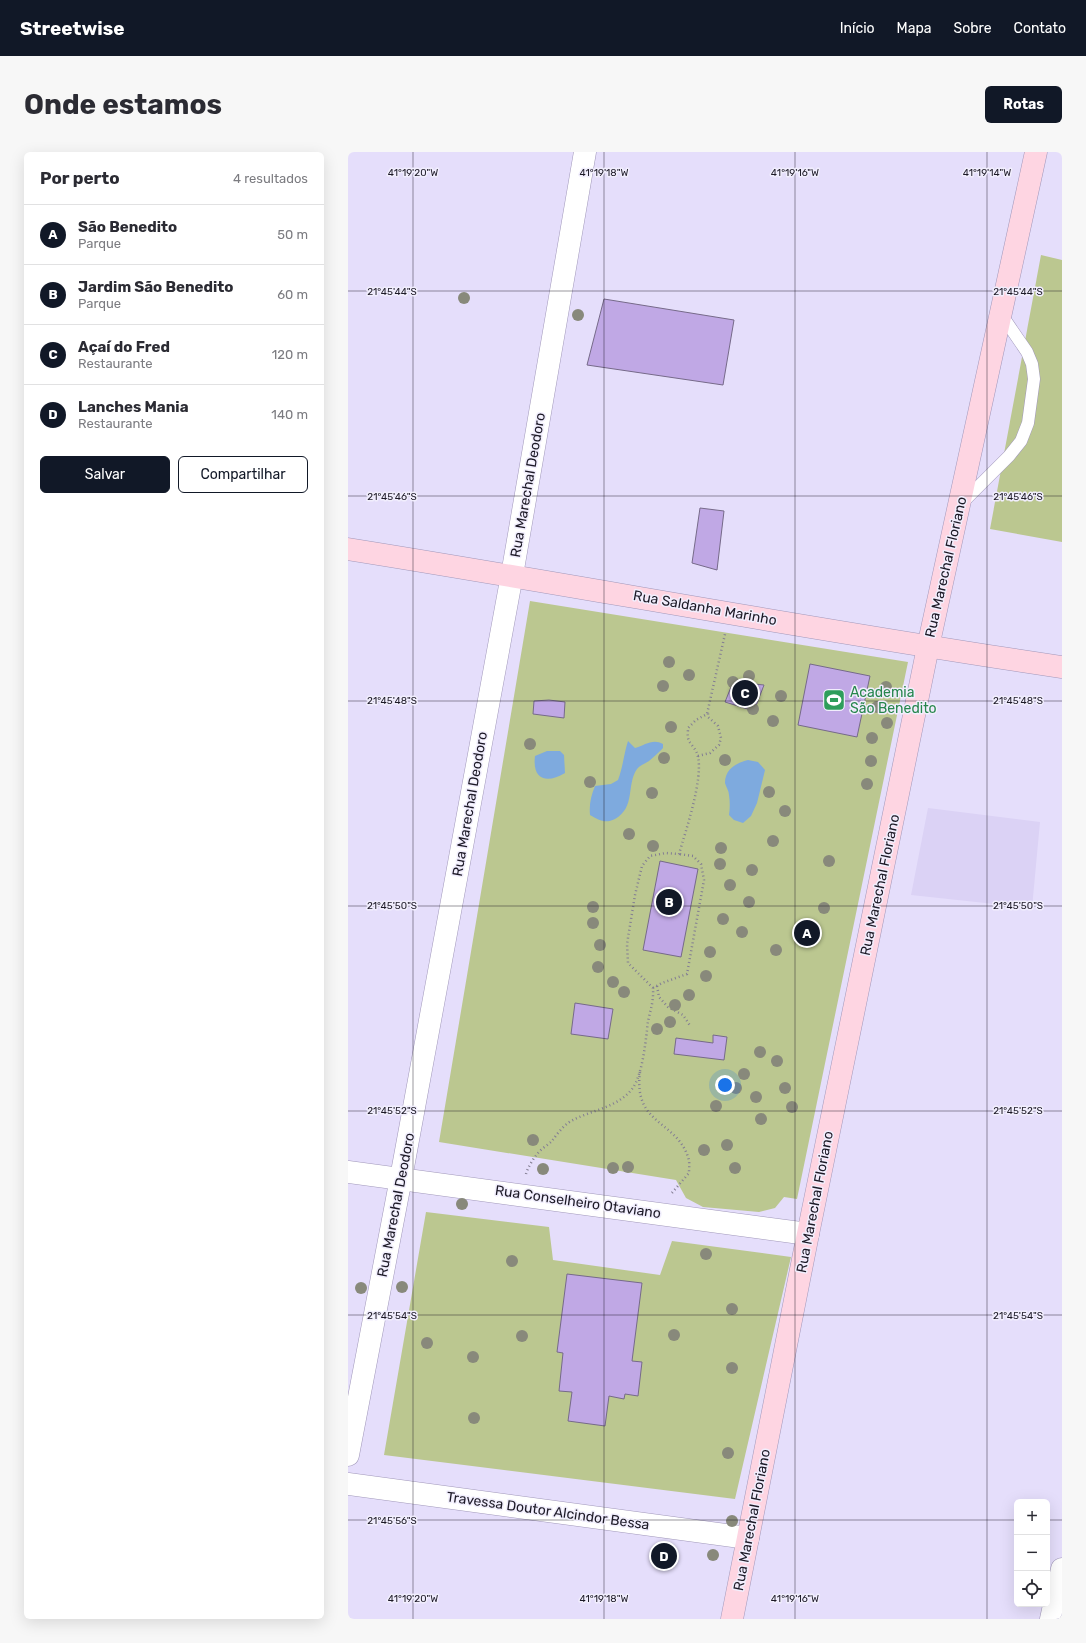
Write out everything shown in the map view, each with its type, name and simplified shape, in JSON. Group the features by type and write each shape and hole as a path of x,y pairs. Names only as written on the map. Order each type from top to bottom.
{"main road":[{"name":"Rua Marechal Floriano","path":"732,1619 808,1234 928,647 1036,152"},
{"name":"Rua Saldanha Marinho","path":"348,549 512,575 928,647 1062,668"}],"street":[{"name":"Rua Marechal Deodoro","path":"348,1455 401,1178 512,575 585,152"},
{"name":"Rua Conselheiro Otaviano","path":"348,1172 808,1234"},
{"name":"Travessa Doutor Alcindor Bessa","path":"348,1484 748,1538"},
{"path":"1051,1619 1062,1569"}],"lane":[{"path":"960,504 1009,456 1021,441 1028,423 1034,379 1032,364 1027,352 1001,314"}],"path":[{"path":"698,756 710,753 719,745 721,738 718,726 708,717 708,710 730,612"},
{"path":"679,854 699,775 698,756 688,740 688,728 696,720 707,714 708,710"},
{"path":"652,988 687,974 704,880 701,864 693,856 666,853 650,856 642,866 635,895 627,944 628,963 652,988 654,1001 647,1026 639,1081 640,1095 646,1109 658,1123 672,1132 683,1145 689,1159 689,1173 672,1193 668,1214"},
{"path":"657,986 659,997 668,1007 683,1014 691,1027"},
{"path":"520,1194 528,1168 538,1152 571,1122 621,1099 633,1088 642,1063"}],"shaded area":[{"path":"928,808 1040,822 1032,908 911,895"}],"green space":[{"path":"1041,255 1062,260 1062,542 990,529"},
{"path":"530,601 908,662 797,1199 784,1197 775,1208 759,1212 703,1207 686,1198 676,1180 439,1142"},
{"path":"426,1212 549,1227 553,1260 660,1275 672,1241 791,1257 735,1499 384,1455"}],"water":[{"path":"628,741 635,748 652,742 659,742 663,744 663,748 649,761 637,769 632,782 626,808 622,814 615,819 608,821 599,820 590,815 591,797 595,786 611,784 618,780"},
{"path":"547,751 560,751 564,755 565,773 547,779 538,775 535,764 535,756"},
{"path":"748,760 758,762 765,770 757,803 751,816 743,823 734,820 729,815 729,794 725,783 725,778 732,767"}],"building":[{"path":"604,299 734,320 723,385 587,365"},
{"path":"700,508 724,511 717,570 692,563"},
{"name":"Academia São Benedito","path":"810,664 870,676 857,737 798,725"},
{"path":"733,682 764,685 754,711 725,702"},
{"path":"549,700 565,702 564,718 533,714 534,701"},
{"path":"660,861 698,869 681,957 643,950"},
{"path":"575,1003 613,1009 608,1039 571,1034"},
{"path":"713,1035 727,1037 724,1060 674,1054 676,1038 713,1043"},
{"path":"567,1274 642,1283 632,1361 642,1362 638,1396 625,1394 624,1399 609,1396 605,1426 568,1421 572,1392 559,1391 563,1353 557,1352"}],"place":[{"name":"Açaí do Fred","path":"745,693"},
{"name":"Academia São Benedito","path":"834,700"},
{"name":"Jardim São Benedito","path":"669,902"},
{"name":"São Benedito","path":"807,933"},
{"name":"Lanches Mania","path":"664,1556"}]}
